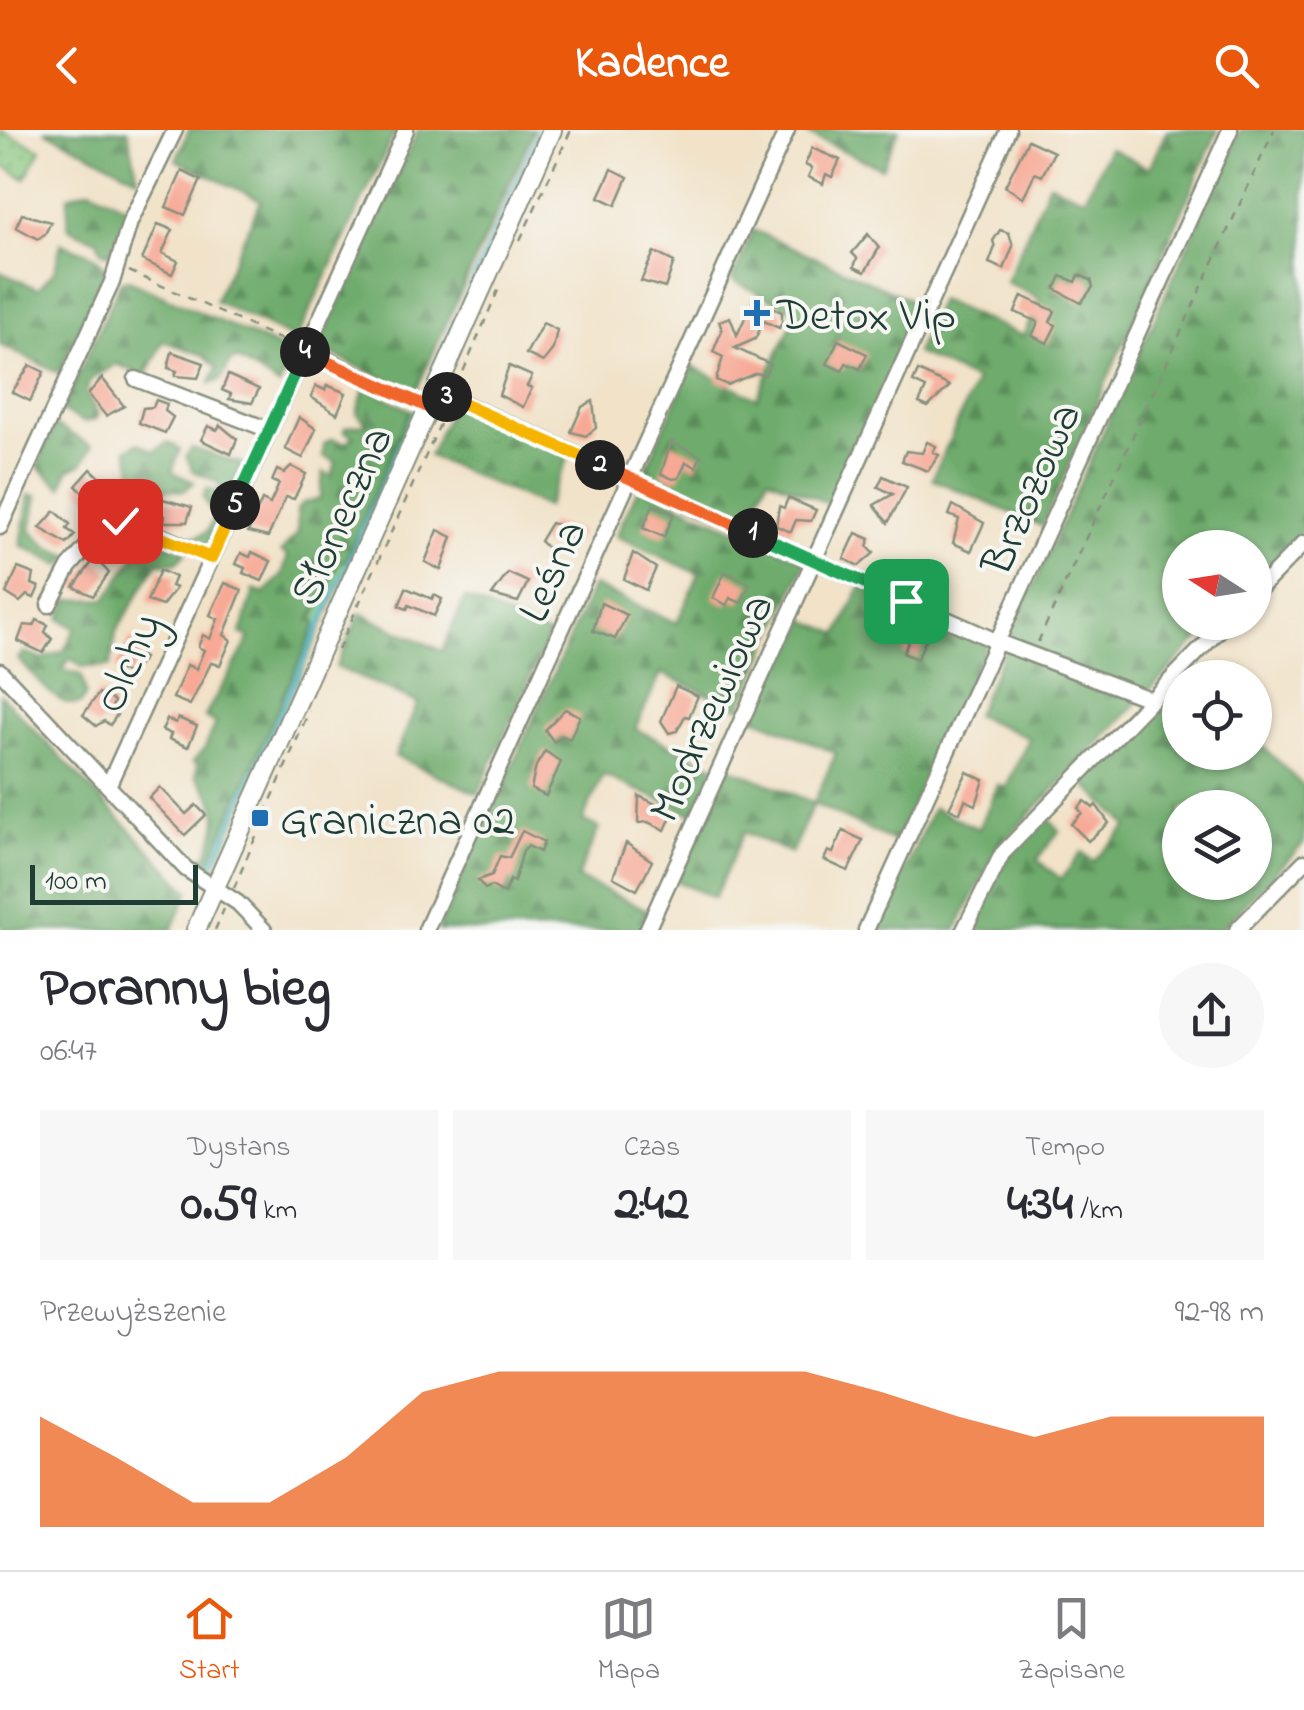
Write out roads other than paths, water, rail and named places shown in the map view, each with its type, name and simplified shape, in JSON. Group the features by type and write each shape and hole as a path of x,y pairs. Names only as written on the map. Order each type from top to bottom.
{"main road":[{"name":"Słoneczna","path":"196,930 222,892 552,130"}],"street":[{"path":"0,527 116,265 130,222 175,130"},
{"name":"Olchy","path":"108,786 406,130"},
{"name":"Leśna","path":"426,930 787,130"},
{"name":"Modrzewiowa","path":"648,930 1008,130"},
{"name":"Brzozowa","path":"866,930 1230,130"},
{"path":"306,350 630,478 998,642 1152,700"},
{"path":"136,379 269,430"},
{"path":"50,605 68,567 108,523 129,522 211,558"},
{"path":"1272,576 1304,543"},
{"path":"964,930 1002,854 1210,640"},
{"path":"0,671 192,874 222,892 264,930"},
{"path":"1247,927 1304,862"}],"waterway":[{"path":"429,381 539,130"},
{"path":"213,865 414,413"}],"place":[{"name":"Detox Vip","path":"757,313"},
{"name":"Graniczna 02","path":"260,818"}]}
